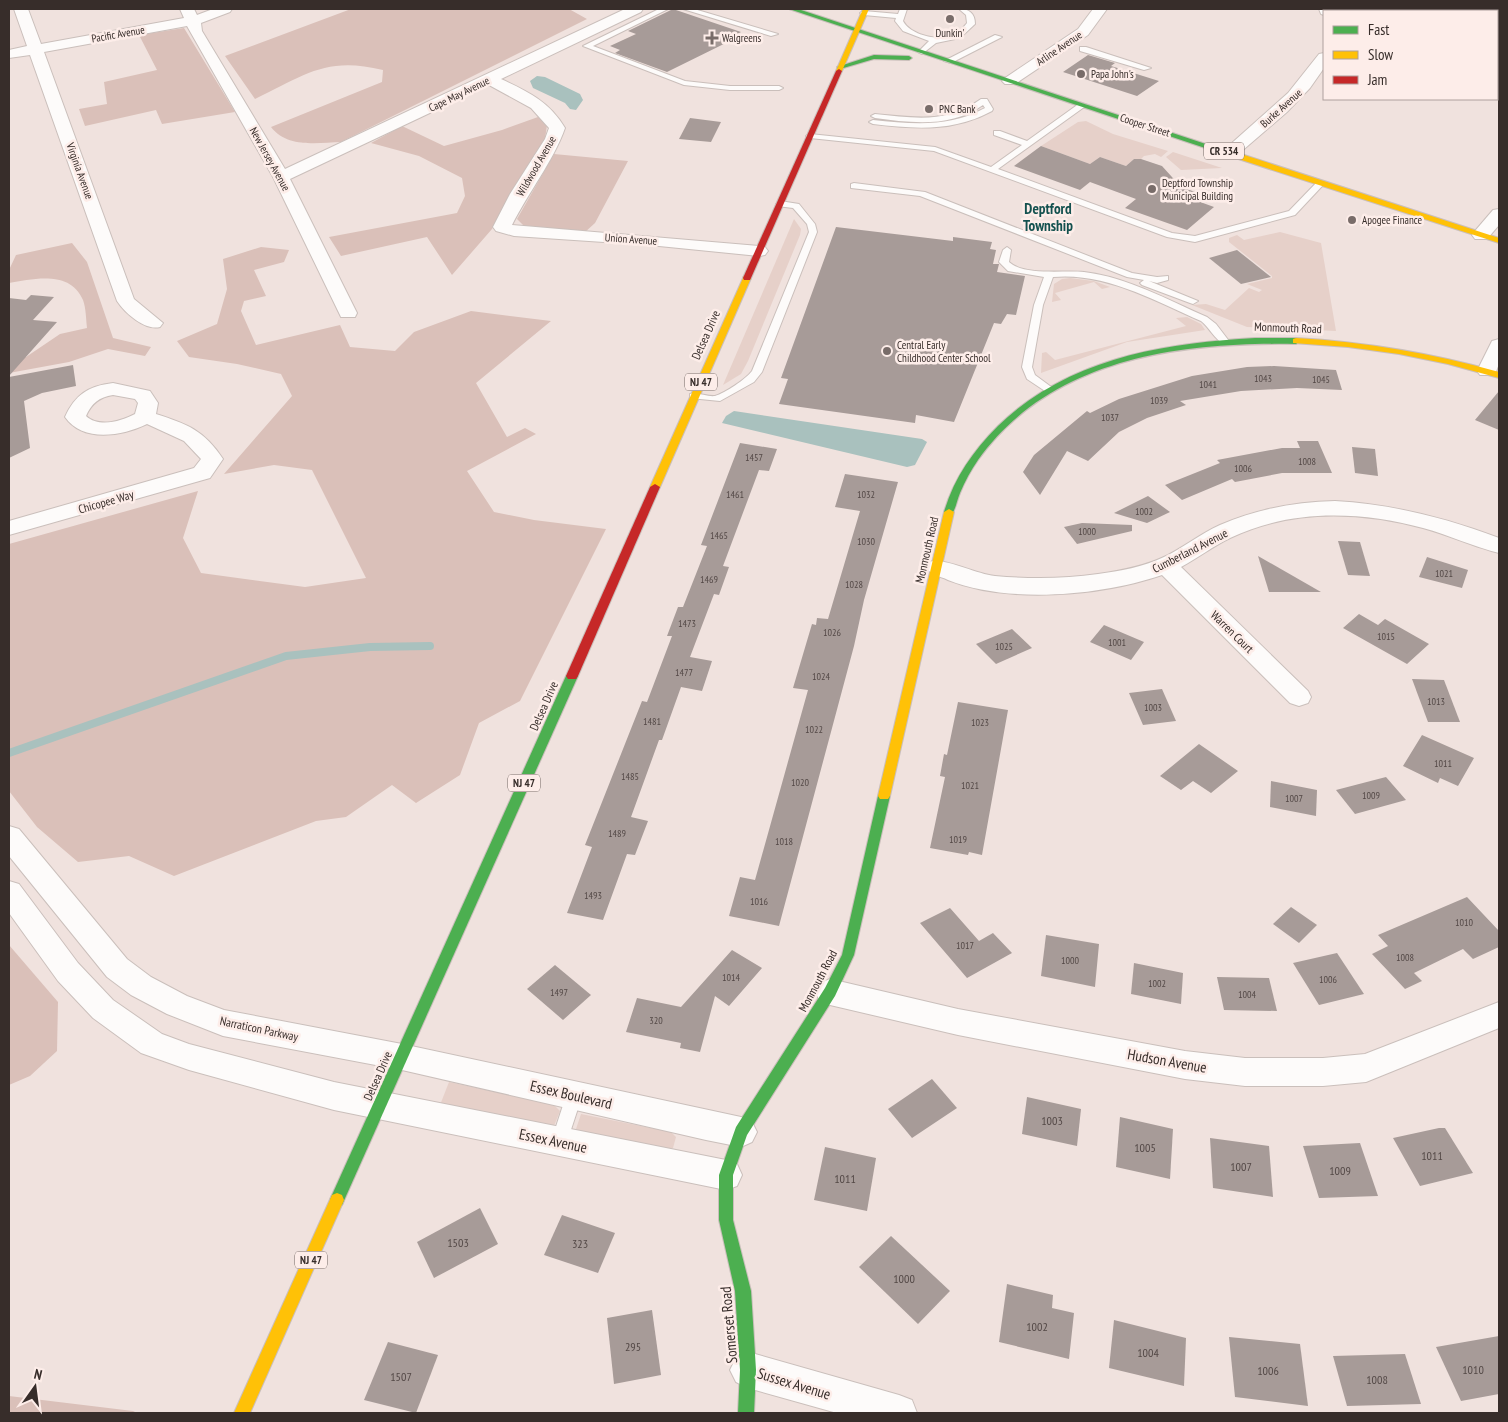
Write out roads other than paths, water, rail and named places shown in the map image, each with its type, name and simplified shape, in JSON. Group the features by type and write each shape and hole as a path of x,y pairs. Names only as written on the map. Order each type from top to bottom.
{"main road":[{"name":"Cooper Street","path":"792,9 1499,241"},
{"name":"Delsea Drive","path":"242,1413 564,696 694,396 865,11"},
{"path":"840,67 870,56 888,55 974,69"},
{"name":"Monmouth Road","path":"726,1175 741,1132 830,992 848,955 951,505 964,471 997,431 1018,412 1049,389 1101,366 1124,359 1224,340 1317,341 1384,349 1453,361 1493,373"},
{"name":"Somerset Road","path":"726,1175 726,1220 743,1291 748,1370 746,1413"}],"street":[{"name":"Virginia Avenue","path":"21,9 126,302 153,323"},
{"name":"Pacific Avenue","path":"9,54 225,9"},
{"name":"Cape May Avenue","path":"281,177 636,9"},
{"name":"Arline Avenue","path":"1010,81 1083,32 1100,9"},
{"name":"New Jersey Avenue","path":"190,15 195,31 281,177 348,312"},
{"name":"Burke Avenue","path":"1230,153 1294,98 1309,81 1323,59"},
{"name":"Wildwood Avenue","path":"490,79 526,98 551,115 557,128 553,139 502,227"},
{"path":"1481,235 1499,214"},
{"name":"Union Avenue","path":"502,227 514,231 649,240 759,251"},
{"path":"1493,373 1499,345"},
{"name":"Chicopee Way","path":"9,528 202,474 212,459 204,444 187,432 145,417"},
{"name":"Cumberland Avenue","path":"937,567 973,580 1018,586 1074,584 1135,576 1166,566 1221,534 1264,518 1311,509 1363,511 1406,516 1453,528 1499,546"},
{"name":"Warren Court","path":"1166,566 1300,697"},
{"name":"Narraticon Parkway","path":"9,837 117,968 141,986 177,1005 223,1023 402,1057"},
{"path":"9,892 68,972 103,1010 152,1044 230,1068 379,1106"},
{"name":"Hudson Avenue","path":"830,992 958,1022 1185,1065 1245,1072 1323,1072 1366,1068 1499,1016"},
{"name":"Essex Boulevard","path":"402,1057 706,1126 741,1132"},
{"name":"Essex Avenue","path":"379,1106 726,1175"},
{"name":"Sussex Avenue","path":"748,1370 898,1413"}],"lane":[{"path":"664,9 587,46 684,83 730,88 779,88"},
{"path":"687,9 774,34"},
{"path":"922,52 934,41 957,36 971,24 972,18 970,14 962,9"},
{"path":"865,11 902,12 899,21 907,32 934,41"},
{"path":"948,61 998,37"},
{"path":"1083,49 1146,68"},
{"path":"900,119 922,121 952,117 975,108 984,101 988,109 959,126 918,130 890,128 874,119 900,119 942,115 965,108 978,99"},
{"path":"992,170 1083,105"},
{"path":"997,133 1028,144"},
{"path":"810,136 935,149 1170,235 1188,239 1292,213 1321,183"},
{"path":"854,186 922,194 1130,274 1157,280 1165,278"},
{"path":"694,396 716,399 750,380 756,372 813,232 811,224 796,206 780,204"},
{"path":"1007,250 1004,262 1011,270 1050,275 1064,272 1088,274 1204,319 1224,340"},
{"path":"1130,274 1136,280 1193,301"},
{"path":"1049,389 1031,377 1027,366 1045,281 1050,275"},
{"path":"559,1142 574,1096"}],"water":[{"path":"537,76 545,77 580,94 583,100 576,110 570,109 565,103 533,88 530,81"},
{"path":"734,411 922,439 927,442 915,465 907,467 722,423 726,416"}],"waterway":[{"path":"9,753 286,656 370,647 430,646"}],"place":[{"name":"Dunkin'","path":"950,19"},
{"name":"Walgreens","path":"712,38"},
{"name":"Papa John's","path":"1081,74"},
{"name":"PNC Bank","path":"929,109"},
{"name":"Deptford Township Municipal Building","path":"1152,189"},
{"name":"Apogee Finance","path":"1352,220"},
{"name":"Central Early Childhood Center School","path":"887,351"}],"district":[{"name":"Deptford Township","path":"1048,218"}]}
